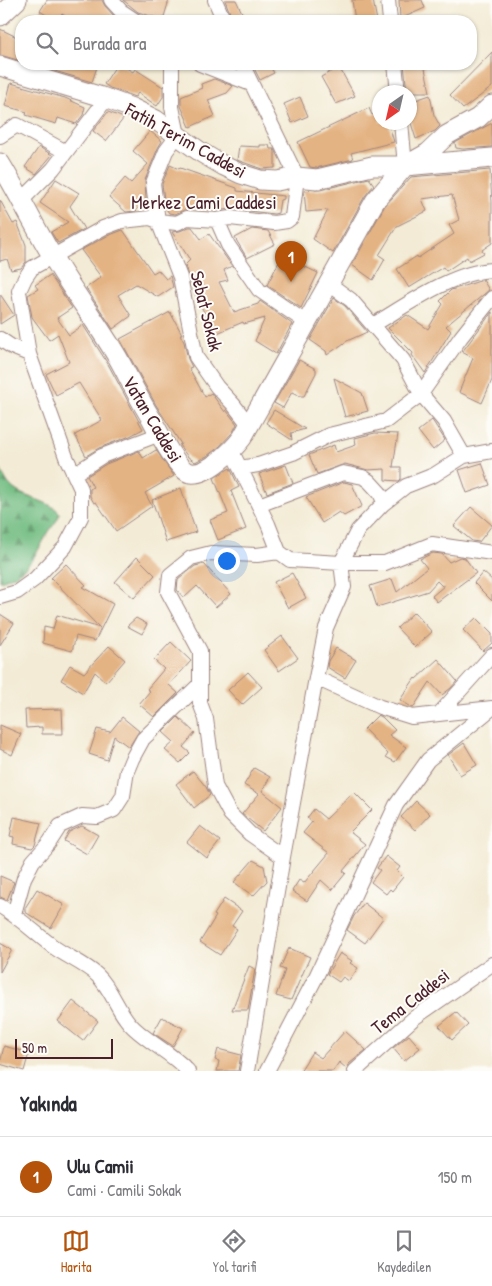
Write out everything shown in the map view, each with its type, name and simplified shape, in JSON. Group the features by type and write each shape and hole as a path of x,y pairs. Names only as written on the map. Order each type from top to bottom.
{"street":[{"path":"0,16 17,0"},
{"path":"110,0 127,15"},
{"path":"215,0 221,15"},
{"path":"388,0 389,15"},
{"name":"Fatih Terim Caddesi","path":"0,66 107,98 156,120 202,152 241,174 260,180 277,182 297,178 317,179 372,166 405,166 492,159"},
{"path":"172,70 172,107 178,135"},
{"path":"215,70 251,84"},
{"path":"245,70 297,178"},
{"path":"396,70 397,85"},
{"path":"22,200 53,169 107,98"},
{"path":"402,130 405,166 428,153 447,135 485,116 492,105"},
{"path":"0,136 18,125 66,152"},
{"name":"Sebat Sokak","path":"178,135 166,151 153,183 158,221 180,277 196,357 217,388 233,404 250,426"},
{"name":"Vatan Caddesi","path":"0,163 53,258 118,358 160,434 183,470 191,473 236,460 250,426 375,201 405,166"},
{"name":"Merkez Cami Caddesi","path":"0,597 17,592 35,579 64,547 81,516 81,489 29,354 19,291 32,268 53,258 103,228 122,221 150,218 177,223 187,218 218,220 230,218 274,223 288,221 292,217 297,178"},
{"path":"218,220 228,245 259,290 307,323"},
{"path":"373,325 441,286 481,271 492,270"},
{"path":"328,283 351,300 403,360 421,394 444,420 464,456"},
{"path":"236,460 258,465 294,453 329,435 386,421 421,394 492,298"},
{"path":"0,338 12,347 29,354"},
{"path":"74,474 102,456 160,434"},
{"path":"247,1071 283,856 326,628 344,587 341,563 358,530 384,502 406,486 434,474 464,456 492,451"},
{"path":"236,460 279,552 290,560 385,563 432,544 492,553"},
{"path":"259,506 343,473 363,477 369,481 380,493 384,502"},
{"path":"279,552 257,555 211,552 191,558 170,575 168,592 200,651 200,703 206,718 215,786 230,814 250,834 283,856"},
{"path":"439,714 492,655"},
{"path":"316,678 380,707 412,717 492,708"},
{"path":"14,914 24,878 33,861 49,843 60,826 82,816 97,817 114,810 123,796 128,771 143,739 200,684"},
{"path":"267,1071 315,979 396,805 428,760 492,708"},
{"path":"0,906 14,914 56,948 97,974 116,999 132,1026 167,1052 188,1071"},
{"name":"Tema Caddesi","path":"355,1071 414,1018 492,964"}],"green space":[{"path":"0,468 13,489 48,504 60,513 30,563 18,573 0,581"}],"building":[{"path":"47,0 102,0 113,15 46,15 40,11"},
{"path":"123,0 169,0 164,15 147,15 138,12"},
{"path":"225,0 236,0 243,15 231,15"},
{"path":"352,0 373,0 376,15 354,15"},
{"path":"399,0 422,0 425,8 409,15 400,15"},
{"path":"0,29 15,36 15,59 0,55"},
{"path":"492,52 492,87 463,109 450,95 474,70 477,70 477,67"},
{"path":"51,70 96,70 92,82"},
{"path":"113,70 130,70 133,72 137,70 163,87 163,97 157,106 138,93 135,97 104,84"},
{"path":"255,70 272,70 274,73 260,80"},
{"path":"334,70 341,70 355,96 336,104 321,77"},
{"path":"405,70 425,70 430,92 417,92 417,85 406,85"},
{"path":"214,79 233,86 227,93 208,100 215,116 190,127 181,106 181,97 202,88 201,84"},
{"path":"11,83 65,98 85,107 83,115 76,124 58,118 56,124 26,115 27,112 5,106"},
{"path":"430,95 434,115 440,126 435,131 416,139 413,130 417,130 417,100"},
{"path":"300,97 308,116 292,123 284,104"},
{"path":"369,108 372,115 372,130 390,130 394,142 351,153 353,159 316,168 310,167 298,142"},
{"path":"108,112 124,118 106,141 93,131"},
{"path":"492,123 492,147 456,148 455,143"},
{"path":"150,131 162,141 145,180 146,198 136,211 126,212 109,197 125,178 131,183 148,164 133,151"},
{"path":"260,145 269,145 270,149 274,149 275,168 262,169 237,160 239,146 260,147"},
{"path":"39,147 52,155 36,174 25,167"},
{"path":"170,165 237,188 237,191 284,196 284,199 280,200 278,213 274,214 241,210 247,206 217,211 190,208 191,210 184,210 175,214 169,213 165,207 162,184"},
{"path":"490,170 492,243 482,250 484,253 469,261 467,257 446,271 443,267 409,288 397,269 417,256 418,258 454,234 449,225 459,220 452,195 422,199 427,211 397,226 379,255 385,259 373,280 352,265 384,207 411,177"},
{"path":"369,178 374,185 365,196 333,253 313,239 328,210 306,212 304,191 320,190"},
{"path":"56,179 79,193 70,206 84,229 58,243 51,232 68,222 40,203"},
{"path":"0,200 13,224 17,222 26,245 26,262 21,268 11,270 7,259 0,261"},
{"path":"192,227 201,239 209,234 232,266 224,270 228,280 219,282 234,312 258,304 260,301 292,324 276,354 255,341 265,318 244,324 243,322 215,334 190,284 185,265 190,260 172,232"},
{"path":"252,229 268,231 275,244 247,258 235,238"},
{"path":"123,230 153,273 158,270 166,279 170,276 173,287 158,297 136,284 118,295 131,316 113,329 86,288 101,277 81,250"},
{"path":"282,256 318,273 301,308 267,285"},
{"path":"50,275 72,308 57,318 69,335 83,325 108,364 143,429 99,448 86,456 75,435 102,420 79,383 56,395 46,374 69,362 58,334 49,340 32,317 28,295 38,289 35,285"},
{"path":"483,280 489,290 446,326 451,331 425,373 412,355 413,353 388,328 407,315 428,329 443,304 440,301 451,290"},
{"path":"0,294 14,315 0,324"},
{"path":"334,298 345,306 367,332 347,341 327,355 326,351 310,340"},
{"path":"170,312 182,334 180,334 192,367 189,368 205,397 211,393 237,424 233,432 219,447 195,462 188,457 179,445 181,444 156,405 120,339"},
{"path":"492,312 492,380 482,403 459,392 473,358 462,352"},
{"path":"299,360 316,369 316,373 304,396 292,392 283,408 274,403"},
{"path":"334,378 362,393 368,411 345,417"},
{"path":"274,410 305,429 291,433 292,440 266,423"},
{"path":"432,420 445,440 433,450 418,431"},
{"path":"375,433 398,434 393,467 401,467 401,479 399,481 385,480 385,469 368,470 345,464 317,474 309,455 334,445 336,452 356,445 355,438"},
{"path":"156,450 174,476 145,493 152,506 116,531 90,496 90,489 93,487 87,476 106,464 139,451 143,458"},
{"path":"482,463 490,485 467,493 459,470"},
{"path":"286,465 293,483 267,493 259,474"},
{"path":"230,468 239,487 231,491 246,529 218,540 210,520 228,513 214,478"},
{"path":"344,482 352,484 362,506 344,516 339,512 322,523 306,497"},
{"path":"181,488 196,532 166,542 152,500"},
{"path":"471,507 492,525 479,542 472,541 454,526"},
{"path":"433,553 442,554 449,562 460,557 465,558 476,573 437,602 432,596 444,586 437,581 428,591 377,607 370,586 392,579 397,592 427,568 420,559"},
{"path":"137,557 155,575 134,598 115,582"},
{"path":"66,564 86,585 83,587 113,604 95,641 76,636 72,651 43,643 44,627 53,629 57,615 100,628 51,578"},
{"path":"204,564 231,594 216,607 197,586 184,598 177,590 178,580 195,566"},
{"path":"483,572 492,580 492,601 474,583"},
{"path":"292,573 306,598 288,608 274,582"},
{"path":"414,612 432,632 415,647 397,628"},
{"path":"0,614 14,623 0,645"},
{"path":"136,618 147,624 142,634 127,626"},
{"path":"476,618 492,634 492,643 483,651 463,630"},
{"path":"282,636 298,658 279,671 264,650"},
{"path":"171,642 191,661 169,685 178,693 154,717 139,704 150,691 147,689 164,669 154,660"},
{"path":"109,646 125,660 106,682 95,672 83,693 61,680 70,665 84,673"},
{"path":"336,648 356,660 345,678 327,667 328,661"},
{"path":"438,659 457,681 451,688 442,695 430,682 413,708 400,700 415,678"},
{"path":"248,672 262,687 242,705 228,690"},
{"path":"62,709 63,734 42,734 42,727 26,728 25,710"},
{"path":"378,715 395,730 389,735 406,747 395,762 386,757 388,754 364,729"},
{"path":"122,717 139,731 129,747 114,736 107,760 89,754 97,729 110,732"},
{"path":"178,717 195,733 183,747 190,753 180,763 165,750 174,742 163,732"},
{"path":"0,725 21,734 12,755 0,749"},
{"path":"464,743 477,765 460,775 448,755"},
{"path":"254,768 270,777 262,791 282,807 263,831 242,814 259,794 244,785"},
{"path":"193,771 210,795 194,808 176,784"},
{"path":"354,792 372,810 350,832 365,844 343,871 346,873 332,890 321,880 307,901 292,891 299,880 304,883 329,853 303,833 312,822 307,818 314,809 326,819"},
{"path":"416,801 430,814 415,830 401,817"},
{"path":"14,817 41,823 35,845 32,848 13,844 14,837 10,836"},
{"path":"82,826 98,835 87,854 64,841 69,832"},
{"path":"200,826 220,841 207,858 187,842"},
{"path":"386,856 400,867 397,871 403,877 392,891 390,889 386,894 371,882 380,870 377,868"},
{"path":"253,860 264,866 267,881 253,896 234,882"},
{"path":"0,876 14,882 7,900 0,897"},
{"path":"37,889 64,905 51,928 25,912 25,908"},
{"path":"224,899 242,911 232,926 237,929 220,955 200,942"},
{"path":"364,903 383,918 365,943 347,930 354,916"},
{"path":"0,943 12,950 0,972"},
{"path":"289,948 310,957 291,1000 276,996 285,970 280,968"},
{"path":"340,953 352,961 350,963 358,968 349,981 343,977 339,982 327,974"},
{"path":"249,966 255,969 248,1010 232,1010"},
{"path":"73,1001 98,1021 83,1041 58,1021"},
{"path":"456,1012 468,1025 452,1040 439,1026"},
{"path":"162,1017 183,1028 173,1046 153,1033"},
{"path":"345,1031 366,1050 349,1064 347,1069 339,1062 333,1071 300,1071 312,1052 321,1058"},
{"path":"409,1035 420,1048 404,1061 393,1048"},
{"path":"4,1046 29,1053 24,1071 0,1064"},
{"path":"218,1049 241,1055 238,1071 217,1071 219,1061 215,1060"}],"place":[{"name":"Ulu Camii","path":"291,282"}]}
